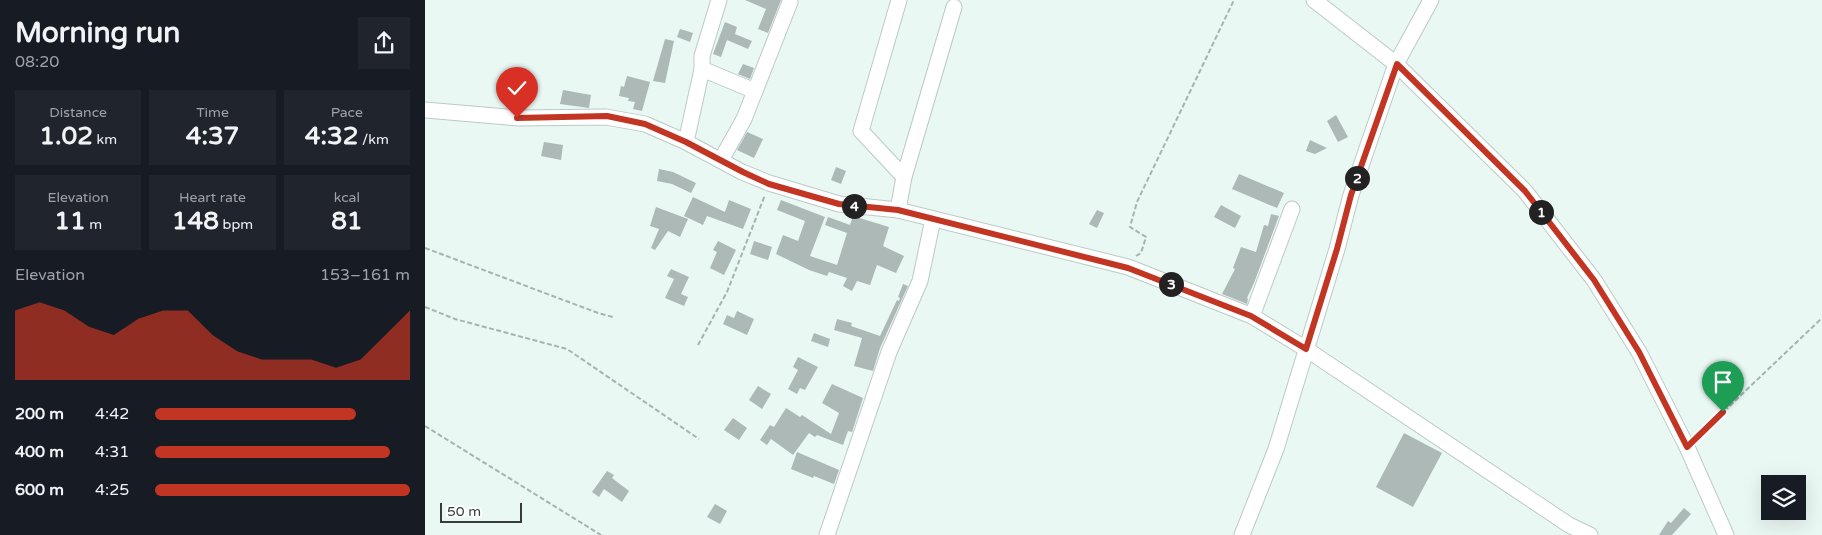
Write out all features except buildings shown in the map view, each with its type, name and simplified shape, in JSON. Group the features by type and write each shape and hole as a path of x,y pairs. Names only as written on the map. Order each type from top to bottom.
{"street":[{"path":"686,142 702,69 702,56 719,0"},
{"path":"899,0 861,131 904,176"},
{"path":"1314,0 1397,64 1525,191 1594,280 1639,352 1687,447 1726,535"},
{"path":"1243,535 1277,449 1337,249 1351,195 1397,64 1431,0"},
{"path":"721,160 744,119 790,2"},
{"path":"898,210 904,176 954,7"},
{"path":"702,69 755,92"},
{"path":"425,110 517,118 607,116 645,124 686,142 769,184 839,204 898,210 1128,268 1251,316 1306,349 1462,455 1566,530 1590,535"},
{"path":"1251,316 1292,209"},
{"path":"827,535 889,352 920,281 933,219"}],"path":[{"path":"1128,268 1131,258 1141,253 1146,237 1130,227 1137,202 1234,0"},
{"path":"698,345 727,292 769,184"},
{"path":"425,248 613,317"},
{"path":"425,307 455,319 567,349 699,439"},
{"path":"1687,447 1822,318"},
{"path":"425,426 601,535"}],"route":[{"path":"517,118 607,116 645,124 686,142 769,184 839,204 898,210 1128,268 1251,316 1306,349 1337,249 1351,195 1397,64 1525,191 1594,280 1639,352 1687,447 1723,412"}]}
